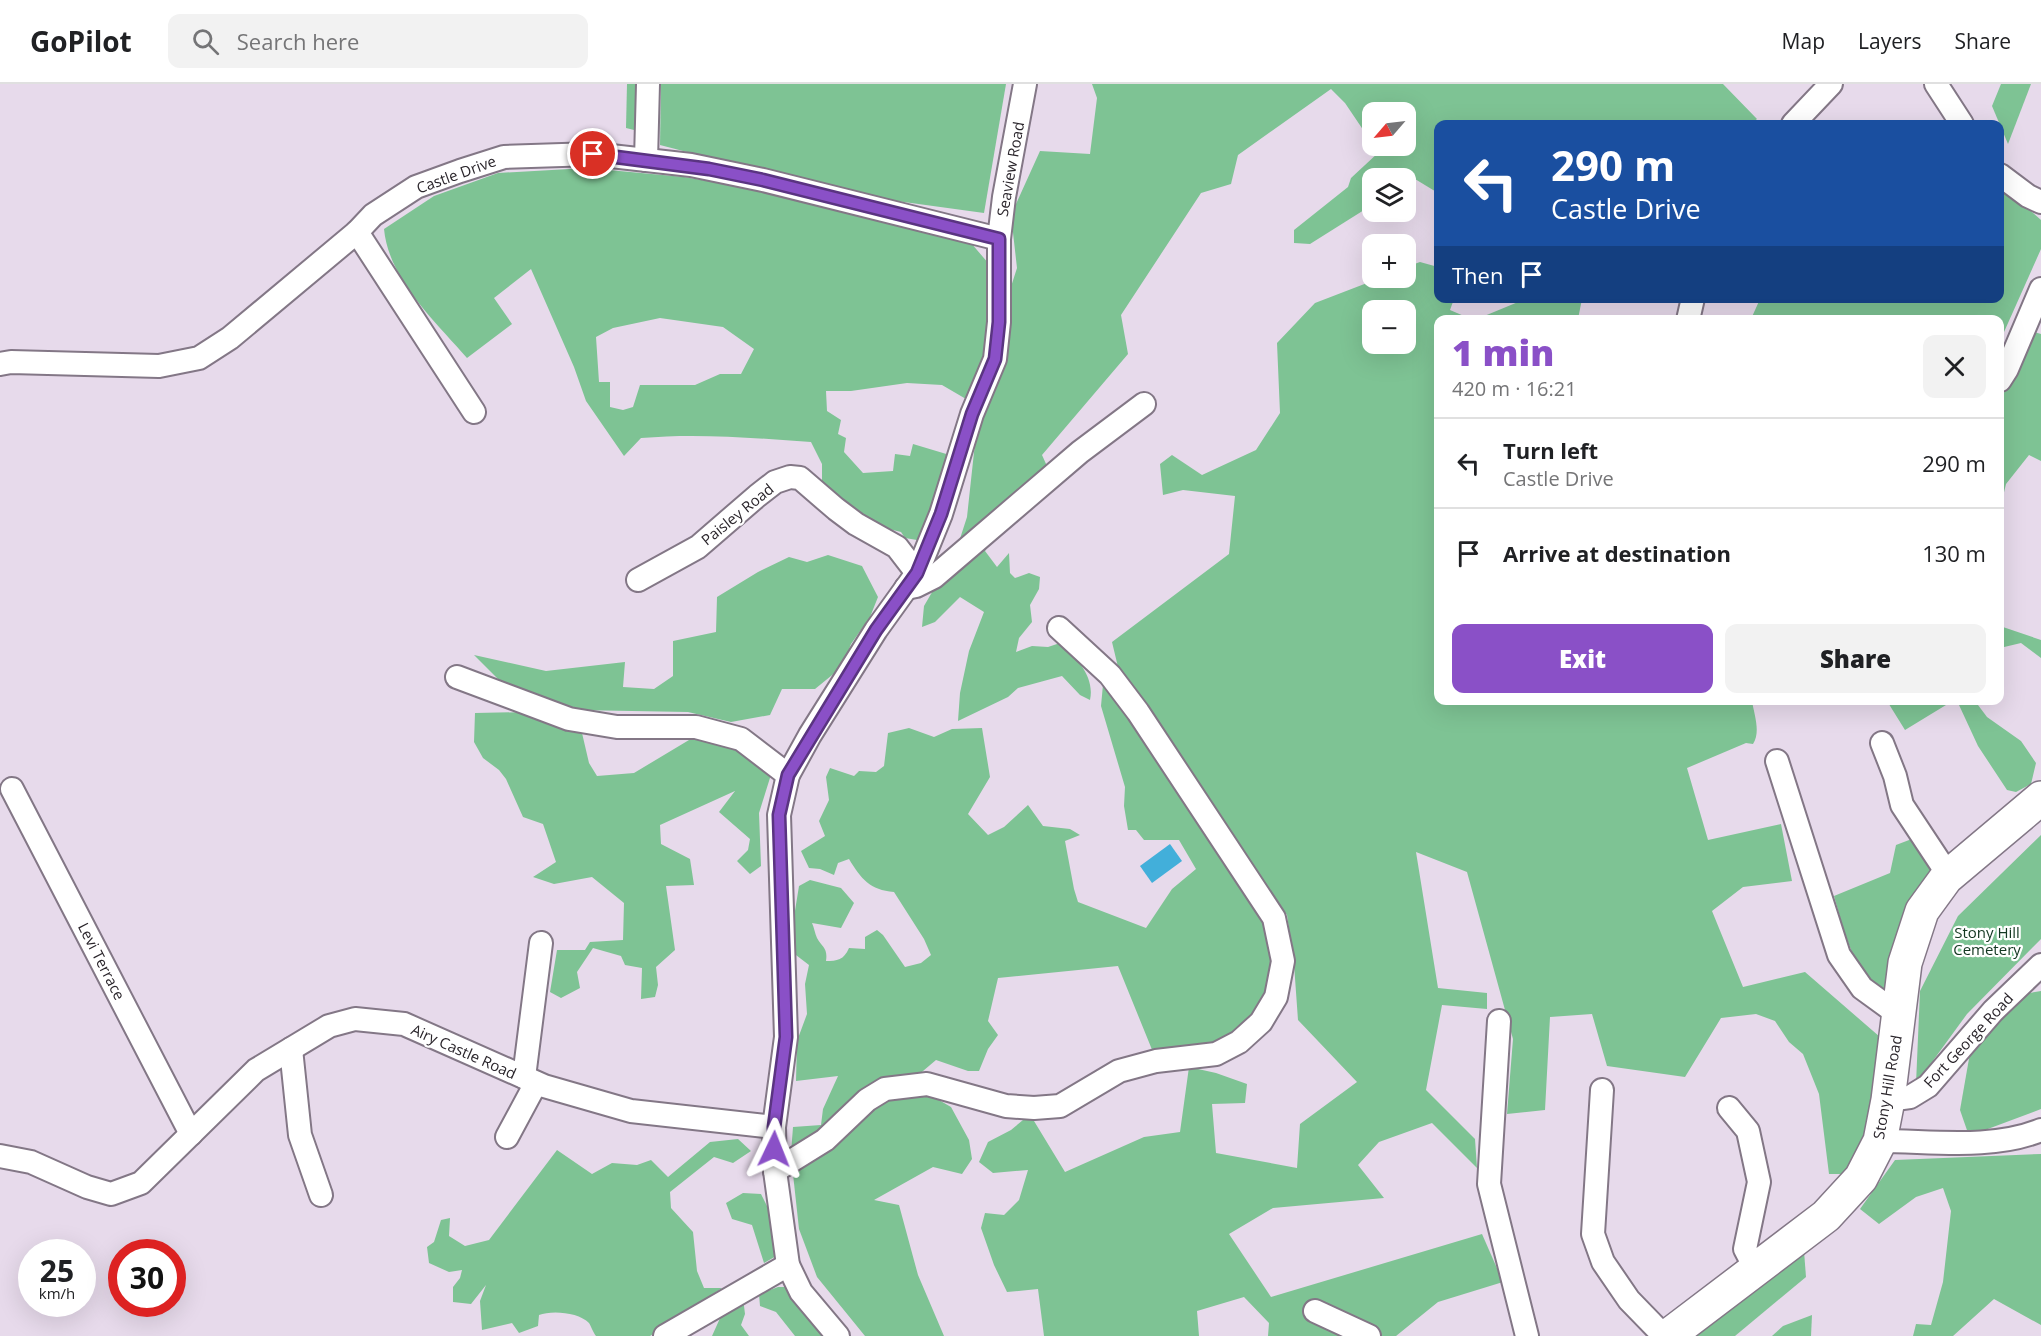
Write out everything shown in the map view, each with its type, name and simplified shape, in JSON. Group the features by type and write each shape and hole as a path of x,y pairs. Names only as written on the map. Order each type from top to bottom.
{"main road":[{"name":"Stony Hill Road","path":"1666,1336 1826,1215 1861,1178 1880,1141 1888,1100 1905,963 1922,911 1949,876 2041,798"}],"street":[{"path":"646,160 648,84"},
{"name":"Seaview Road","path":"838,1336 801,1292 788,1265 775,1171 774,1127 786,1037 779,815 788,775 876,630 912,580 941,514 972,414 995,359 999,322 999,239 1004,197 1025,84"},
{"path":"1797,120 1831,84"},
{"path":"1936,84 1959,120"},
{"name":"Castle Drive","path":"0,364 11,362 159,366 199,357 230,338 357,232 373,215 416,187 504,158 593,154 690,165 763,180 999,239"},
{"path":"2004,178 2028,196 2041,202"},
{"path":"357,232 474,412"},
{"path":"2004,374 2041,289"},
{"path":"912,580 916,586 934,577 1080,452 1144,404"},
{"name":"Paisley Road","path":"638,580 698,547 775,482 790,477 800,478 842,514 897,548 912,580"},
{"path":"775,1171 825,1140 867,1100 885,1089 927,1084 1006,1106 1060,1107 1119,1071 1156,1061 1216,1054 1239,1042 1261,1022 1276,997 1283,961 1274,918 1138,712 1110,675 1059,628"},
{"path":"457,676 569,719 617,727 696,727 741,739 788,775"},
{"path":"1882,743 1895,777 1902,805 1949,876"},
{"path":"1777,760 1839,955 1862,988 1899,1015"},
{"name":"Levi Terrace","path":"12,789 191,1134"},
{"path":"507,1137 530,1080 541,943"},
{"name":"Fort George Road","path":"1888,1100 1910,1097 1928,1086 1993,1011 2041,966"},
{"name":"Airy Castle Road","path":"0,1156 31,1162 87,1187 111,1194 141,1183 256,1070 328,1026 355,1019 404,1024 530,1080 631,1111 774,1127"},
{"path":"1499,1021 1489,1184 1527,1336"},
{"path":"291,1049 300,1135 321,1195"},
{"path":"1602,1090 1593,1234 1603,1262 1629,1300 1666,1336"},
{"path":"1730,1108 1748,1131 1759,1182 1745,1250 1756,1270"},
{"path":"1880,1141 1983,1142 2041,1130"},
{"path":"665,1336 788,1265"},
{"path":"1315,1311 1370,1336"}],"green space":[{"path":"627,84 639,84 638,131 626,128"},
{"path":"661,84 1006,84 984,213 853,195 660,145"},
{"path":"1092,84 1723,84 1757,119 1434,120 1434,191 1416,180 1416,168 1362,168 1362,211 1310,244 1294,243 1294,230 1348,187 1351,178 1375,156 1416,156 1416,102 1362,102 1362,128 1345,103 1331,89 1238,155 1231,184 1201,193 1121,315 1128,354 1042,455 1051,475 1020,499 985,551 997,567 1009,553 1010,573 1015,578 1029,573 1040,577 1039,589 1030,605 1032,622 1019,638 1016,652 1032,646 1048,647 1060,643 1083,668 1090,684 1090,700 1080,695 1062,676 1018,688 1008,697 958,721 960,693 969,651 984,612 960,597 935,622 922,627 924,606 956,551 967,517 976,434 1008,296 1017,268 1011,215 1040,151 1090,154 1097,98"},
{"path":"2001,84 2031,84 2008,144 2004,134 2004,120 1998,120 1992,106"},
{"path":"587,168 684,177 785,194 971,243 989,264 989,348 966,399 942,385 907,383 851,391 826,391 827,411 841,420 838,434 846,438 844,452 863,473 893,471 895,454 910,456 913,444 953,456 923,541 905,538 901,532 877,526 858,515 822,481 822,464 811,442 705,436 641,438 624,456 586,401 574,367 531,269 494,298 512,324 467,358 415,299 404,282 388,248 384,229 434,196 498,173","holes":["660,318 723,327 754,349 741,374 720,374 695,385 640,385 633,407 623,410 610,407 610,382 599,382 596,337 613,328"]},
{"path":"2004,187 2041,220 2041,249 2004,332 2004,315 1753,315 1758,303 2004,303"},
{"path":"1420,262 1434,266 1434,303 1453,303 1450,310 1462,315 1434,315 1434,705 1753,705 1757,729 1753,744 1746,743 1687,768 1708,840 1781,824 1792,881 1743,887 1712,911 1743,987 1805,972 1880,1037 1870,1137 1852,1174 1829,1174 1819,1094 1803,1054 1789,1042 1775,1021 1756,1014 1721,1018 1685,1077 1607,1066 1592,1014 1550,1017 1545,1110 1507,1114 1513,1039 1467,872 1416,852 1438,988 1487,993 1487,1009 1442,1005 1426,1090 1475,1139 1477,1168 1432,1123 1379,1142 1358,1165 1384,1198 1273,1208 1229,1234 1271,1297 1482,1234 1503,1282 1438,1302 1396,1336 1268,1336 1269,1323 1244,1297 1197,1311 1199,1336 1044,1336 1038,1289 1007,1292 994,1265 981,1228 985,1213 1004,1215 1019,1200 1028,1170 993,1173 979,1162 988,1142 1011,1130 1023,1120 1022,1114 1034,1121 1065,1172 1144,1137 1180,1132 1189,1067 1216,1073 1247,1084 1245,1103 1212,1104 1216,1153 1297,1168 1300,1124 1357,1082 1298,1020 1294,964 1287,915 1118,667 1112,642 1229,554 1235,496 1183,490 1163,495 1160,464 1172,455 1202,475 1256,450 1280,413 1277,343 1315,303 1362,285 1362,288 1416,288 1416,263"},
{"path":"1516,303 1581,303 1579,315 1487,315"},
{"path":"2034,332 2041,334 2041,461 2029,455 2006,484 2004,492 2004,393 2009,387"},
{"path":"828,555 862,566 878,597 870,617 851,644 842,667 815,689 782,689 770,715 731,722 688,712 576,710 549,705 498,679 474,655 546,671 625,662 623,687 654,689 673,676 673,641 716,632 717,597 758,572 789,557 807,562"},
{"path":"2004,627 2041,640 2041,658 2021,643 2004,647"},
{"path":"1104,674 1268,918 1276,961 1270,996 1253,1017 1216,1047 1155,1057 1118,966 998,978 988,1021 998,1035 988,1049 979,1071 968,1071 936,1060 910,1082 791,1153 793,1127 821,1125 823,1109 838,1076 796,1081 797,1041 807,1014 805,984 809,965 792,952 793,923 799,886 810,880 841,888 854,903 841,928 812,923 817,938 825,950 826,961 840,959 849,948 865,949 865,937 877,930 905,967 921,963 931,955 924,939 894,892 872,886 849,859 838,863 834,875 820,869 809,868 801,851 825,836 819,821 829,800 826,777 830,768 854,776 859,771 876,772 884,766 888,733 909,728 934,737 952,729 982,728 990,777 968,814 988,835 1004,827 1028,805 1043,826 1070,829 1080,835 1065,841 1078,902 1146,928 1172,889 1196,869 1179,840 1144,840 1136,830 1128,830 1124,806 1125,787 1101,706"},
{"path":"1889,705 1946,705 1905,730"},
{"path":"1959,705 1978,705 1987,717 2021,741 2036,763 2031,784 2016,792 2007,790 1978,746"},
{"path":"528,712 551,725 582,733 589,763 597,776 634,773 699,734 774,765 759,813 761,866 750,874 737,861 748,850 750,839 719,812 735,791 660,825 661,844 690,859 694,885 666,886 675,950 656,967 658,985 655,997 641,999 642,968 625,965 621,956 593,948 577,972 580,988 561,998 550,992 557,950 585,950 590,942 623,940 624,903 592,877 554,884 533,877 556,862 543,824 523,817 506,779 499,770 483,758 474,742 475,713"},
{"name":"Stony Hill Cemetery","path":"2041,835 2041,939 1967,1014 1916,1084 1920,991 1958,916"},
{"path":"1917,837 1932,858 1930,875 1888,991 1876,985 1866,976 1858,964 1846,937 1834,896 1890,873 1896,845"},
{"path":"2041,991 2041,1109 1969,1136 1960,1110 1970,1053 2024,994"},
{"path":"925,1092 951,1107 969,1140 972,1159 962,1174 933,1167 874,1200 899,1205 918,1275 944,1336 865,1336 817,1277 799,1229 793,1174 884,1098"},
{"path":"738,1139 751,1151 733,1163 714,1157 670,1192 671,1208 693,1232 697,1271 704,1288 722,1288 650,1336 596,1336 584,1319 572,1314 557,1312 539,1315 538,1326 519,1333 512,1323 482,1330 480,1301 486,1285 471,1304 453,1302 453,1287 460,1278 462,1270 449,1272 429,1263 427,1247 434,1242 441,1220 450,1218 449,1236 465,1246 489,1240 557,1150 592,1174 612,1163 637,1165 651,1160 668,1177 710,1142"},
{"path":"2041,1154 2041,1325 1994,1299 1953,1336 1913,1336 1916,1324 1931,1325 1943,1282 1951,1211 1943,1188 1916,1197 1879,1224 1860,1209 1895,1160"},
{"path":"743,1193 761,1194 770,1212 778,1255 764,1263 752,1225 732,1219 726,1203"},
{"path":"1804,1251 1806,1277 1735,1336 1686,1336"},
{"path":"778,1287 789,1287 824,1332 823,1336 795,1336 776,1312 760,1306 759,1294"},
{"path":"730,1296 743,1298 745,1314 741,1325 749,1336 712,1336"},
{"path":"1812,1315 1811,1336 1772,1336 1783,1326"}],"water":[{"path":"1170,844 1182,861 1152,883 1140,866"}],"route":[{"path":"593,154 690,165 763,180 999,239 999,322 995,359 972,414 941,514 917,573 876,630 810,735 788,775 779,815 786,1037 774,1127 774,1149"}]}
